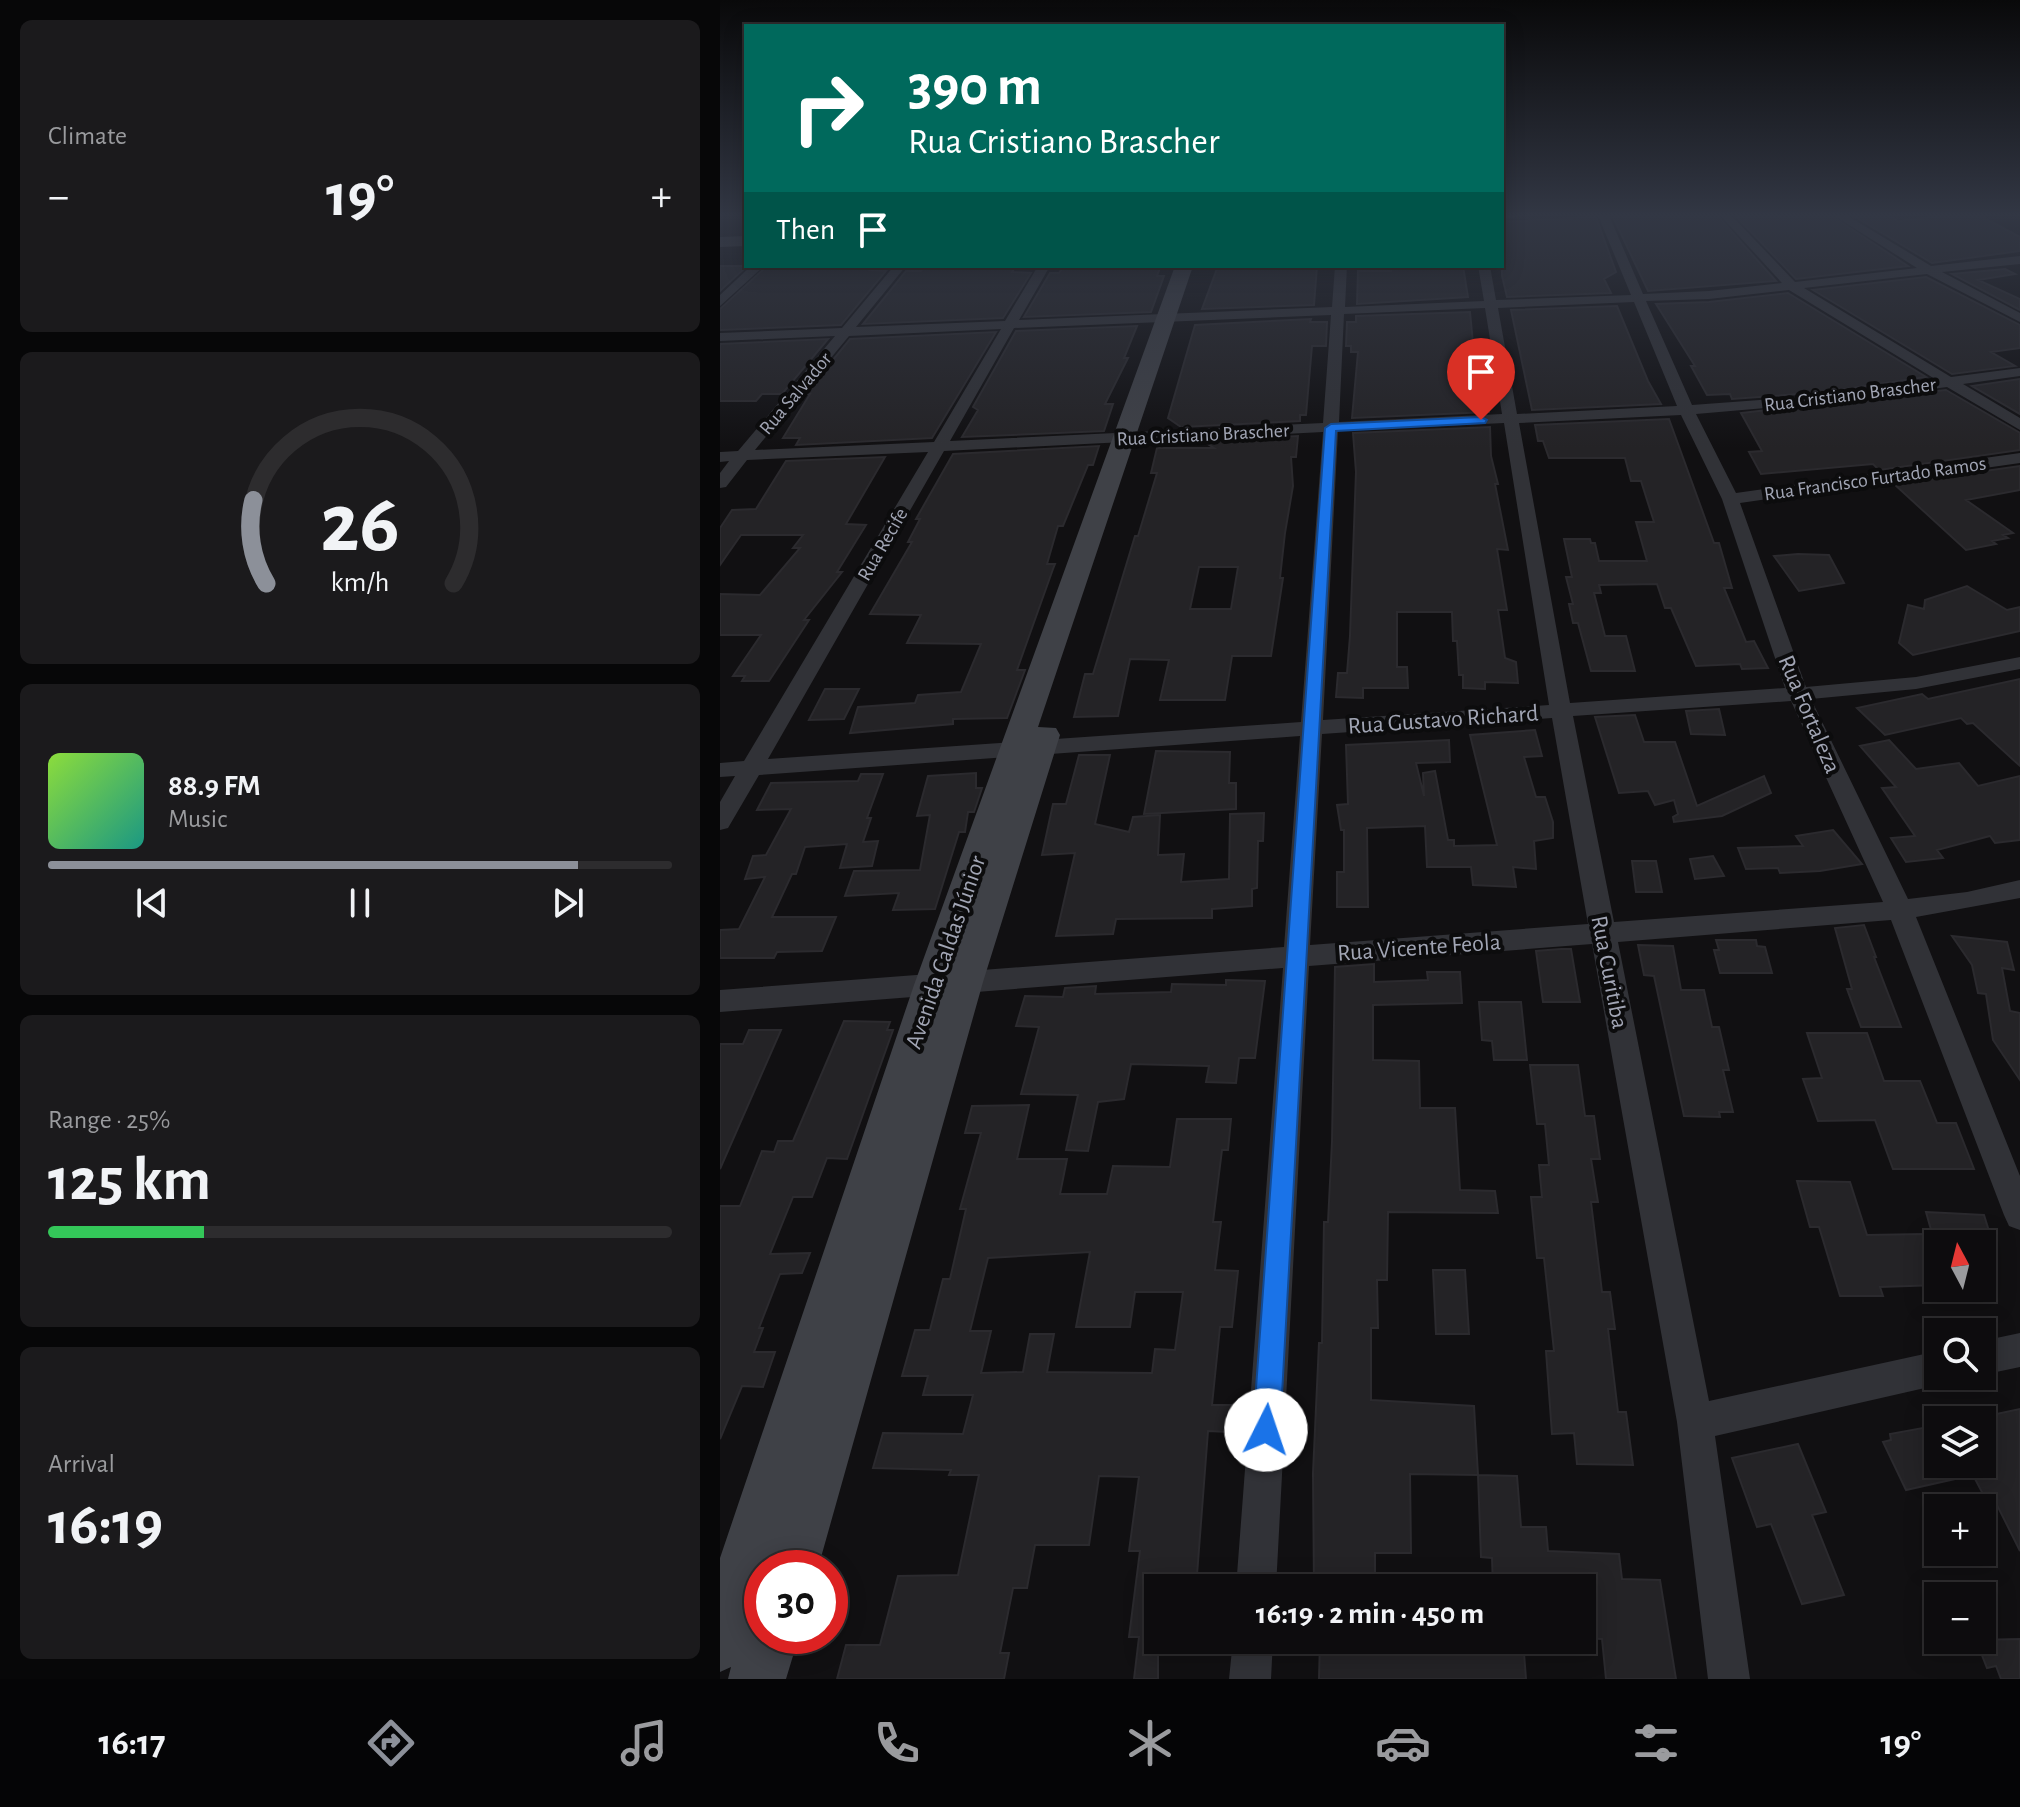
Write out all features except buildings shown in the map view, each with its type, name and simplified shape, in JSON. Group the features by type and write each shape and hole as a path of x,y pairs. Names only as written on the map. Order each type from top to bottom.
{"main road":[{"name":"Avenida Caldas Júnior","path":"1173,318 1179,291"},
{"name":"Avenida Caldas Júnior","path":"720,1643 1173,318 1185,291"},
{"name":"Avenida Caldas Júnior","path":"795,1550 948,983"},
{"path":"757,1679 765,1654"}],"street":[{"name":"Rua Salvador","path":"720,483 879,291"},
{"name":"Rua Recife","path":"720,822 1029,291"},
{"path":"1257,1574 1339,291"},
{"name":"Rua Curitiba","path":"1489,291 1561,711 1695,1422 1729,1679"},
{"name":"Rua Fortaleza","path":"1635,291 1687,411 1730,499 1798,694 1900,910 2020,1215"},
{"path":"720,337 1638,299 1737,291"},
{"path":"1800,291 2020,425"},
{"path":"1969,291 2020,318"},
{"name":"Rua Cristiano Brascher","path":"720,457 1687,411 1825,399 2020,372"},
{"name":"Rua Francisco Furtado Ramos","path":"1730,499 2020,458"},
{"name":"Rua Gustavo Richard","path":"720,770 1890,687 2020,663"},
{"name":"Rua Vicente Feola","path":"720,1001 1900,910 1967,901 2020,889"},
{"path":"1996,1355 2020,1350"},
{"path":"1695,1422 1924,1371"},
{"path":"1250,1679 1252,1654"}],"route":[{"path":"1266,1430 1331,428 1481,420"}]}
